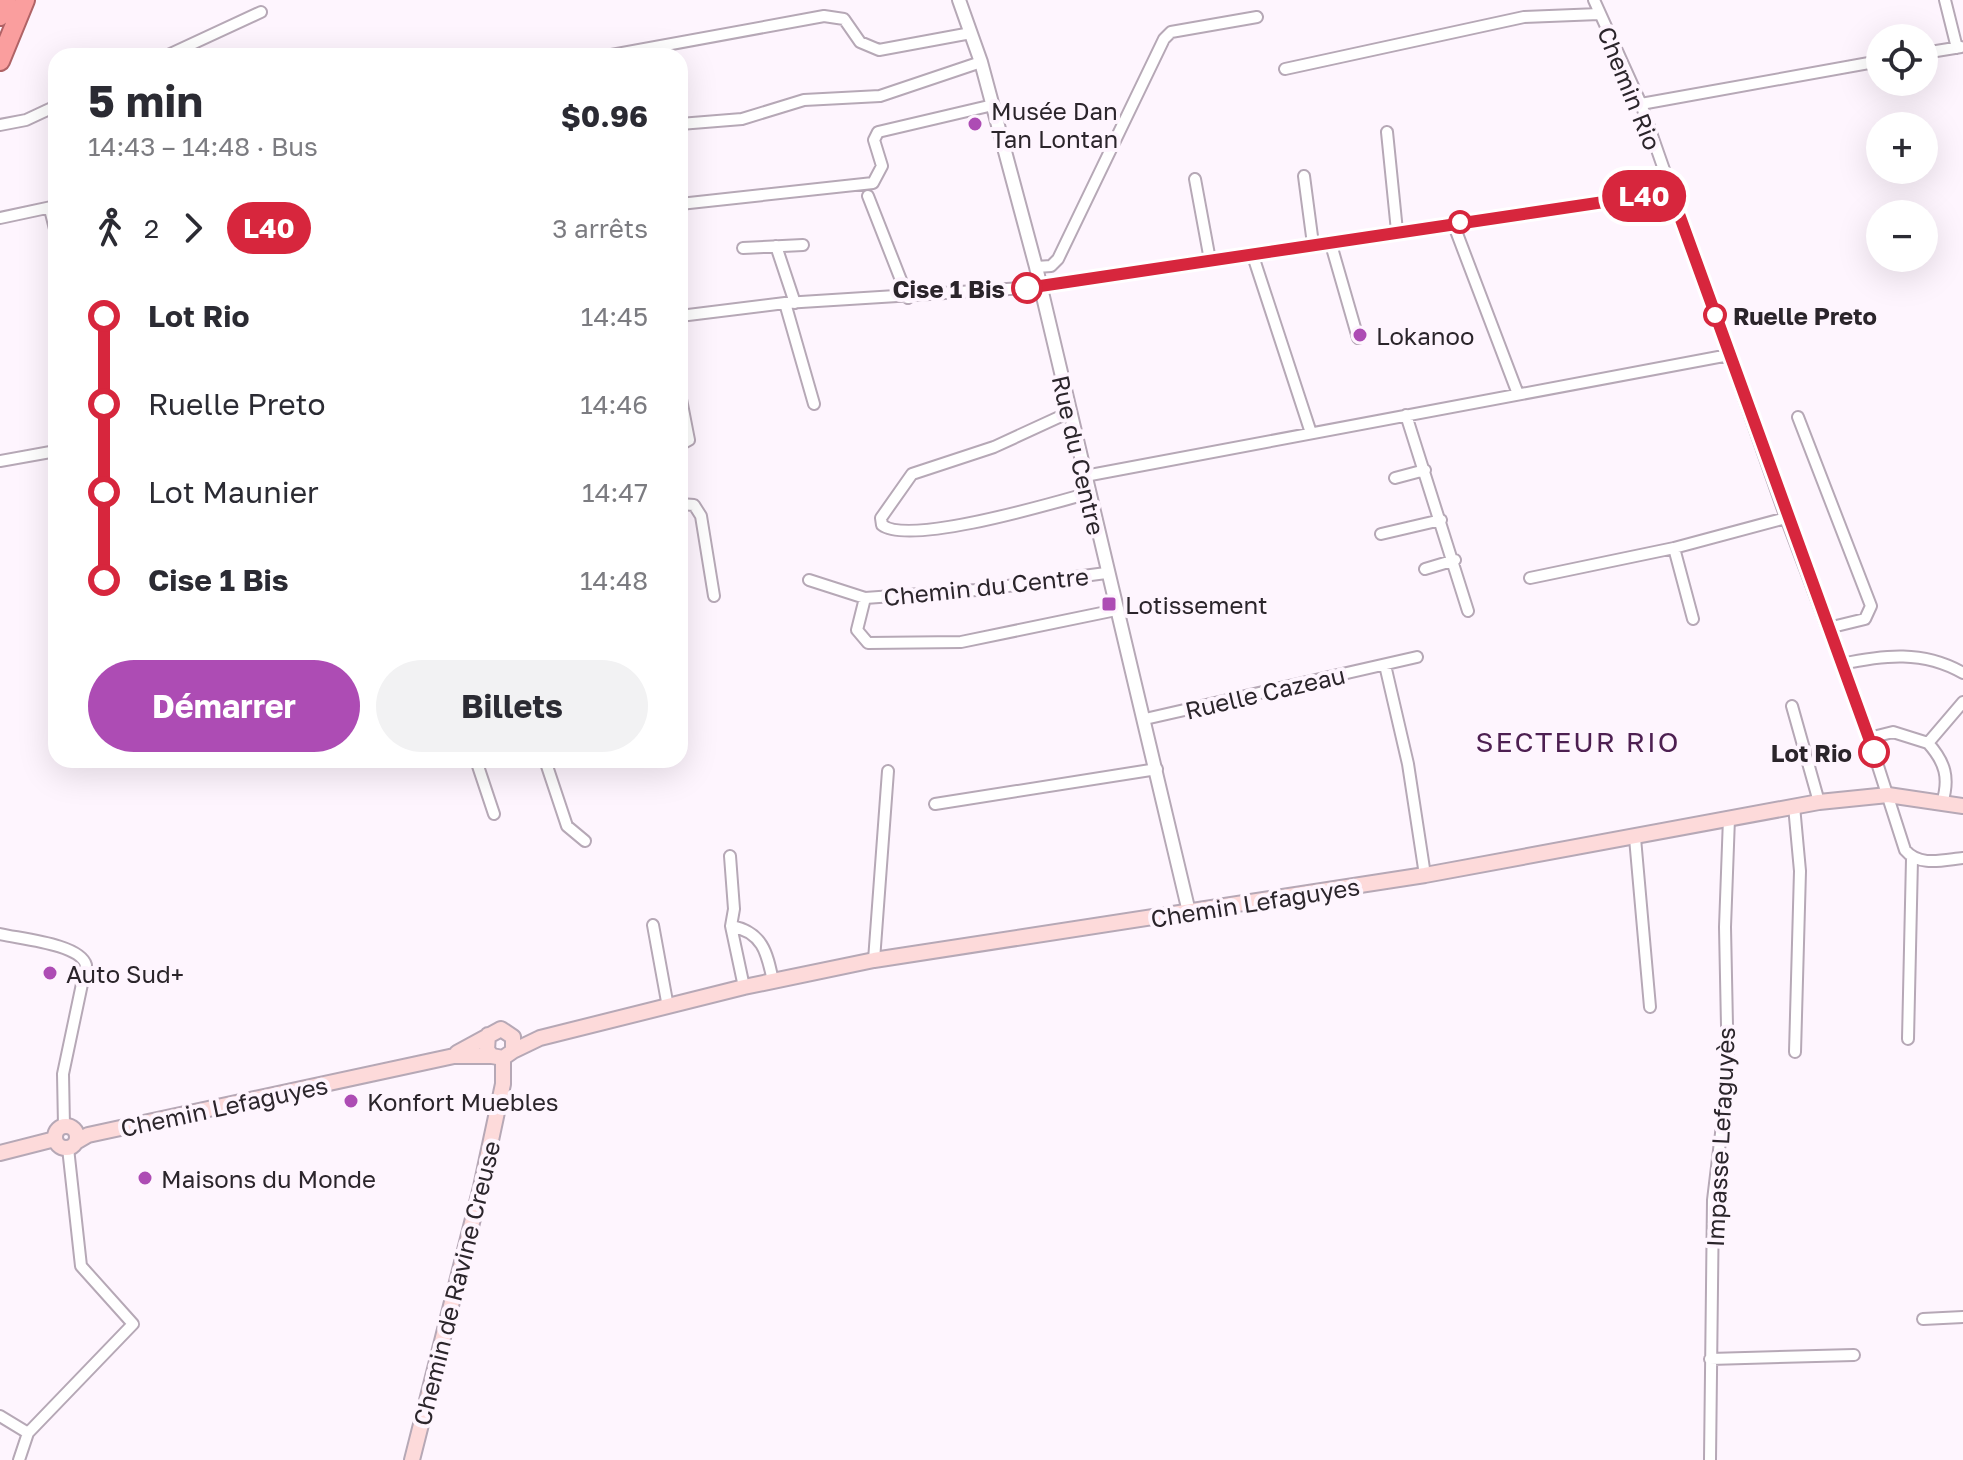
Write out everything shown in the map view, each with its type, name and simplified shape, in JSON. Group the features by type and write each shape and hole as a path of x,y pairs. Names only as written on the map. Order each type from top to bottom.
{"highway":[{"path":"0,16 6,0"},
{"path":"0,61 25,0"}],"main road":[{"name":"Chemin Lefaguyes","path":"74,1136 454,1056 503,1055 540,1038 744,987 874,960 1425,875 1819,802 1888,795 1963,806"},
{"path":"493,1030 508,1031 515,1044 503,1055 487,1050 488,1035 493,1030"},
{"name":"Chemin Lefaguyes","path":"508,1031 540,1038"},
{"name":"Chemin Lefaguyes","path":"454,1056 488,1035"},
{"name":"Chemin de Ravine Creuse","path":"412,1460 481,1187 503,1084 503,1055"},
{"path":"0,1153 55,1139 56,1132 74,1136"}],"street":[{"name":"Rue du Centre","path":"959,0 981,62 1036,267 1106,573 1145,719 1189,912"},
{"name":"Chemin Rio","path":"1594,0 1641,104 1786,518 1888,795"},
{"path":"1938,51 1960,47 1945,0"},
{"path":"183,48 261,12"},
{"name":"Chemin Rio","path":"1285,69 1524,17 1599,14"},
{"path":"651,48 831,16 848,23 865,46 879,50 971,33"},
{"path":"1036,267 1051,266 1058,259 1164,39 1171,32 1257,17"},
{"path":"688,123 742,119 804,100 880,96 981,62"},
{"path":"1641,104 1866,64"},
{"path":"688,203 873,183 882,166 874,140 878,132 993,105"},
{"path":"0,125 26,120 48,110"},
{"path":"1387,132 1397,231"},
{"path":"1304,176 1313,244"},
{"path":"1195,179 1210,260"},
{"path":"688,315 790,303 908,298 1040,287 1671,192"},
{"path":"868,196 908,298"},
{"path":"0,218 48,209"},
{"path":"1453,223 1518,394"},
{"path":"1330,241 1358,338"},
{"path":"743,248 803,245"},
{"path":"776,246 814,404"},
{"path":"1252,253 1311,433"},
{"path":"1085,476 1729,355"},
{"path":"1070,412 994,447 912,474 881,518 882,525 896,531 919,530 989,520 1089,493"},
{"path":"1406,415 1455,560 1468,611"},
{"path":"1798,417 1871,606 1865,619 1828,628"},
{"path":"0,461 48,452"},
{"path":"1395,478 1425,470"},
{"path":"688,506 698,508 714,596"},
{"path":"1530,578 1674,548 1786,518"},
{"path":"1381,534 1441,520"},
{"path":"1674,548 1693,619"},
{"path":"1425,569 1455,560"},
{"name":"Chemin du Centre","path":"809,580 865,598 977,590 1106,573"},
{"name":"Chemin du Centre","path":"865,598 857,630 868,643 961,642 1116,610"},
{"path":"1841,664 1882,655 1917,656 1963,673"},
{"name":"Ruelle Cazeau","path":"1145,719 1417,657"},
{"path":"1385,665 1408,764 1425,875"},
{"path":"1928,743 1963,702"},
{"path":"1792,706 1819,802"},
{"path":"1869,738 1904,733 1928,743 1946,770 1947,785 1942,803"},
{"path":"479,768 494,814"},
{"path":"548,768 567,826 585,841"},
{"path":"935,804 1157,769"},
{"path":"874,960 888,771"},
{"path":"1888,795 1905,850 1912,859 1908,1039"},
{"path":"1794,806 1800,871 1795,1052"},
{"name":"Impasse Lefaguyès","path":"1710,1460 1713,1200 1728,1075 1725,927 1729,818"},
{"path":"1635,838 1650,1007"},
{"path":"730,856 734,909 731,926 744,987"},
{"path":"1912,859 1963,858"},
{"path":"653,925 668,1007"},
{"path":"731,926 748,931 765,944 773,981"},
{"path":"0,934 73,950 84,958 86,965 63,1074 74,1136 81,1266 133,1324 28,1433 19,1460"},
{"path":"1923,1319 1963,1317"},
{"path":"1710,1359 1854,1355"},
{"path":"0,1416 28,1433"}],"bus line":[{"name":"L40","path":"1027,288 1671,192 1786,518 1874,752"}],"place":[{"name":"Musée Dan Tan Lontan","path":"975,124"},
{"name":"Cise 1 Bis","path":"1027,288"},
{"name":"Ruelle Preto","path":"1715,315"},
{"name":"Lokanoo","path":"1360,335"},
{"name":"Lotissement","path":"1109,604"},
{"name":"Lot Rio","path":"1874,752"},
{"name":"Auto Sud+","path":"50,973"},
{"name":"Konfort Muebles","path":"351,1101"},
{"name":"Maisons du Monde","path":"145,1178"}],"district":[{"name":"SECTEUR RIO","path":"1578,741"}]}
